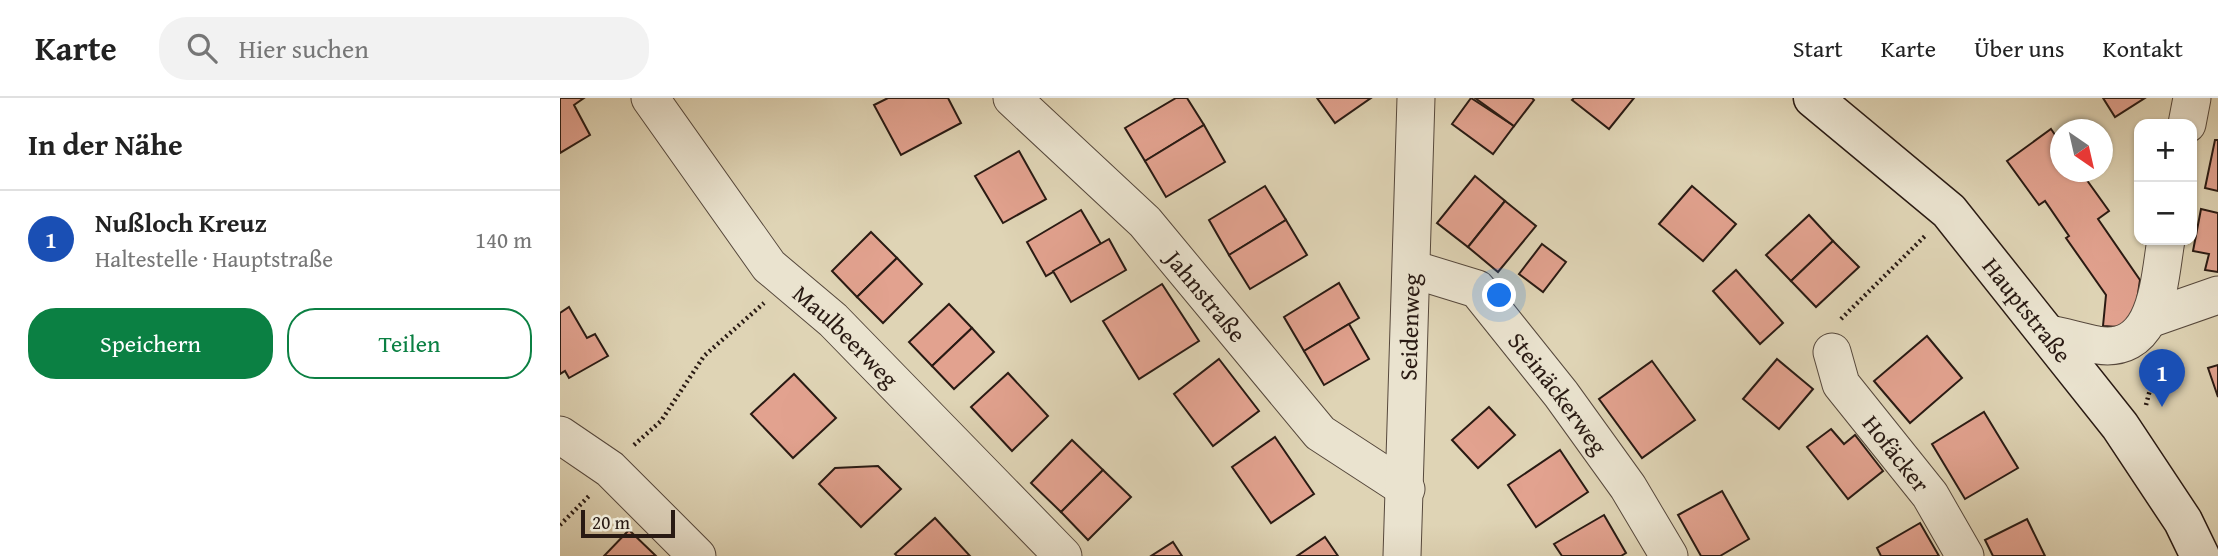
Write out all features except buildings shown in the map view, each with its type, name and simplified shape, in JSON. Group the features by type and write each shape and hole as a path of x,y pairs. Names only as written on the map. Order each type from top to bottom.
{"main road":[{"name":"Hauptstraße","path":"1813,98 1949,211 2049,334 2134,449 2183,521 2200,556"}],"street":[{"name":"Maulbeerweg","path":"650,98 769,266 833,320 1063,556"},
{"name":"Jahnstraße","path":"1012,98 1145,222 1320,433 1406,489"},
{"name":"Seidenweg","path":"1402,556 1416,98"},
{"path":"2188,119 2192,98"},
{"path":"2152,318 2165,245"},
{"name":"Steinäckerweg","path":"1412,270 1477,289 1561,394 1628,487 1669,556"},
{"path":"2049,334 2099,346 2120,343 2138,334 2152,318 2218,295"},
{"name":"Hofäcker","path":"1832,352 1841,384 1930,495 1965,556"},
{"path":"560,435 610,469 697,556"}],"path":[{"path":"1832,352 1833,328 1922,239"},
{"path":"560,525 581,506 610,469 661,421 704,356 752,316 787,280"},
{"path":"2134,449 2158,361"}],"place":[{"name":"Nußloch Kreuz","path":"2162,407"}]}
